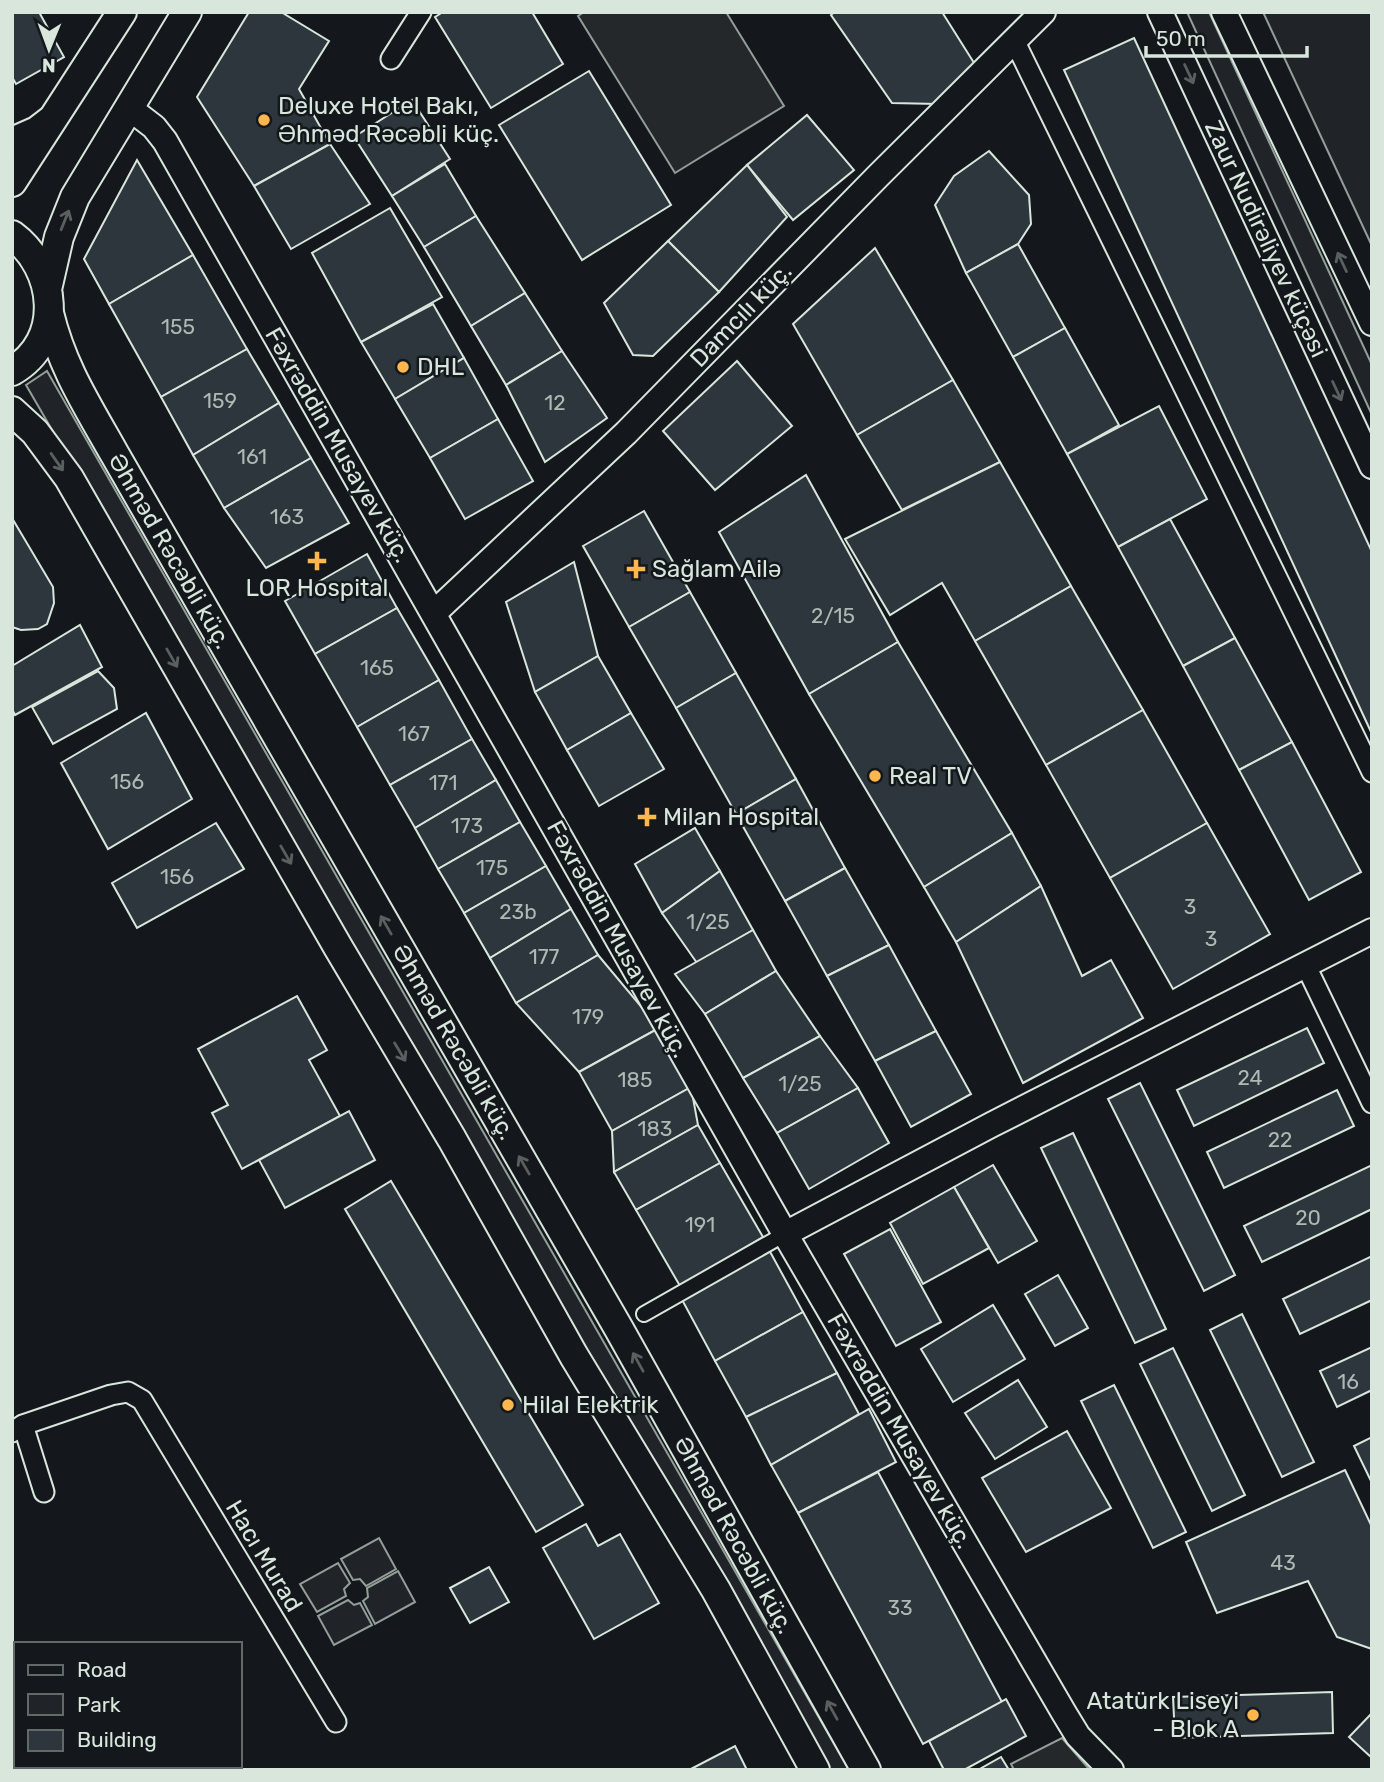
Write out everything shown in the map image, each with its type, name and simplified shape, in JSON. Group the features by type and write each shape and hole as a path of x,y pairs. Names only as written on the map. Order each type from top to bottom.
{"main road":[{"path":"12,182 122,12"},
{"path":"12,371 33,353 43,334 58,237 75,197 187,12"},
{"path":"12,142 37,131 55,118"},
{"path":"12,235 24,244 39,263 48,299"},
{"name":"Əhməd Rəcəbli küç.","path":"48,299 56,344 69,374 619,1329 866,1770"},
{"name":"Əhməd Rəcəbli küç.","path":"12,411 35,432 69,478 338,947 452,1139 574,1356 716,1590 815,1770"}],"street":[{"path":"391,59 421,12"},
{"name":"Damcılı küç.","path":"434,613 626,433 1043,12"},
{"name":"Zaur Nudirəliyev küçəsi","path":"1160,12 1372,466"},
{"path":"1224,12 1372,323"},
{"path":"1014,40 1372,772"},
{"name":"Fəxrəddin Musayev küç.","path":"128,107 154,127 165,141 785,1234 1071,1725 1111,1770"},
{"path":"644,1314 785,1234 991,1125 1372,931"},
{"path":"1306,966 1372,1103"},
{"name":"Hacı Murad","path":"18,1429 111,1395 128,1392 142,1401 336,1722"},
{"path":"18,1429 44,1492"}],"green space":[{"path":"1187,12 1209,12 1372,365 1372,415"},
{"path":"1263,12 1372,12 1372,246"},
{"path":"47,371 849,1770 829,1770 26,385"},
{"path":"379,1538 396,1569 366,1586 360,1579 353,1580 341,1559"},
{"path":"338,1563 350,1583 344,1589 346,1596 317,1612 300,1584"},
{"path":"398,1571 415,1602 375,1624 363,1601 368,1597 367,1588"},
{"path":"348,1600 354,1605 360,1603 372,1625 334,1645 318,1616"}],"shaded area":[{"path":"584,12 726,12 784,106 675,173 578,16"},
{"path":"1062,1738 1090,1770 1014,1770 1011,1764"}],"building":[{"path":"12,12 39,12 64,57 16,84 12,77"},
{"name":"Deluxe Hotel Bakı, Əhməd Rəcəbli küç.","path":"249,12 281,12 329,41 299,89 330,144 254,186 197,97"},
{"path":"443,12 532,12 563,64 491,108 435,17"},
{"path":"834,12 942,12 976,66 938,104 892,103 831,15"},
{"path":"1134,38 1372,552 1372,734 1064,70"},
{"path":"589,71 671,205 582,260 499,125"},
{"path":"412,100 450,159 392,196 354,137"},
{"path":"807,115 854,170 793,220 747,165"},
{"path":"330,144 370,204 291,249 254,186"},
{"path":"989,151 1029,195 1031,224 1018,244 966,273 935,205 954,176"},
{"path":"137,160 193,255 109,304 84,259"},
{"path":"445,164 476,216 424,247 392,196"},
{"path":"747,165 787,217 719,292 668,241"},
{"path":"390,208 442,297 361,342 312,253"},
{"path":"476,216 525,293 471,326 424,247"},
{"path":"668,241 719,292 653,356 633,355 604,303"},
{"path":"1018,244 1065,328 1013,357 966,273"},
{"path":"875,248 953,380 857,435 793,324"},
{"path":"193,255 247,349 161,397 109,304"},
{"path":"525,293 562,351 506,385 471,326"},
{"path":"433,304 464,358 395,399 361,342"},
{"path":"1065,328 1119,425 1067,454 1013,357"},
{"path":"247,349 279,403 193,455 161,397"},
{"path":"562,351 607,418 545,462 506,385"},
{"path":"464,358 498,419 430,458 395,399"},
{"path":"737,361 792,426 715,490 663,431"},
{"path":"953,380 1000,462 902,510 857,435"},
{"path":"279,403 311,458 224,508 193,455"},
{"path":"1159,406 1207,499 1118,547 1067,454"},
{"path":"498,419 533,481 465,519 430,458"},
{"path":"311,458 349,523 266,568 224,508"},
{"path":"1000,462 1071,586 975,641 942,583 890,615 845,539"},
{"path":"806,475 898,642 809,694 719,532"},
{"name":"Sağlam Ailə","path":"644,511 690,592 629,627 583,546"},
{"path":"12,518 53,587 54,603 47,624 38,629 21,630 12,627"},
{"path":"1170,519 1235,638 1183,666 1118,547"},
{"path":"367,554 397,608 315,654 285,601"},
{"path":"574,562 598,656 535,692 506,602"},
{"path":"1071,586 1143,710 1046,765 975,641"},
{"path":"690,592 736,673 676,708 629,627"},
{"path":"397,608 439,680 357,727 315,654"},
{"path":"80,625 102,667 15,715 12,709 12,666"},
{"path":"1235,638 1292,742 1239,770 1183,666"},
{"path":"898,642 1012,833 924,887 809,694"},
{"path":"598,656 631,713 567,750 535,692"},
{"path":"98,671 114,688 117,709 53,744 32,707"},
{"path":"736,673 796,779 736,814 676,708"},
{"path":"439,680 472,739 390,785 357,727"},
{"path":"1143,710 1207,823 1110,878 1046,765"},
{"path":"146,713 192,799 108,849 61,763"},
{"path":"631,713 664,769 599,806 567,750"},
{"path":"472,739 496,780 415,828 390,785"},
{"path":"1292,742 1361,872 1309,900 1239,770"},
{"path":"796,779 845,868 785,901 736,814"},
{"path":"496,780 520,822 438,869 415,828"},
{"path":"520,822 546,866 464,913 438,869"},
{"path":"216,823 244,869 137,928 112,883"},
{"path":"1207,823 1270,934 1173,989 1110,878"},
{"path":"695,828 720,871 662,913 635,864"},
{"path":"1012,833 1041,886 956,942 924,887"},
{"path":"546,866 571,909 490,958 464,913"},
{"path":"845,868 889,945 827,976 785,901"},
{"path":"720,871 753,930 697,963 662,913"},
{"path":"1041,886 1082,976 1111,960 1143,1018 1023,1083 956,942"},
{"path":"571,909 598,955 516,1003 490,958"},
{"path":"753,930 776,971 705,1014 675,974"},
{"path":"889,945 936,1031 875,1061 827,976"},
{"path":"598,955 659,1028 579,1072 516,1003"},
{"path":"776,971 820,1036 743,1078 705,1014"},
{"path":"297,996 327,1050 309,1060 340,1116 242,1169 212,1113 228,1105 198,1049"},
{"path":"659,1028 691,1087 612,1131 579,1072"},
{"path":"1307,1028 1324,1063 1194,1126 1177,1090"},
{"path":"936,1031 971,1094 911,1127 875,1061"},
{"path":"820,1036 858,1088 777,1133 743,1078"},
{"path":"1140,1083 1235,1275 1204,1291 1108,1099"},
{"path":"691,1087 698,1125 614,1172 612,1131"},
{"path":"858,1088 889,1143 809,1189 777,1133"},
{"path":"1337,1090 1354,1126 1224,1188 1207,1152"},
{"path":"349,1111 375,1160 285,1208 259,1160"},
{"path":"698,1125 720,1163 636,1210 614,1172"},
{"path":"1073,1133 1166,1329 1135,1343 1041,1148"},
{"path":"720,1163 763,1237 680,1286 636,1210"},
{"path":"993,1165 1037,1241 998,1263 954,1187"},
{"path":"1372,1165 1372,1209 1262,1262 1244,1226"},
{"path":"391,1181 583,1505 536,1532 345,1209"},
{"path":"954,1187 989,1248 923,1284 890,1223"},
{"path":"890,1229 941,1322 896,1346 844,1254"},
{"path":"768,1248 803,1312 715,1361 680,1296"},
{"path":"1372,1256 1372,1300 1300,1334 1283,1299"},
{"path":"1058,1275 1088,1328 1055,1346 1025,1294"},
{"path":"993,1305 1025,1359 953,1402 921,1349"},
{"path":"803,1312 837,1373 746,1417 715,1361"},
{"path":"1242,1314 1314,1462 1282,1477 1210,1330"},
{"path":"1372,1347 1372,1390 1337,1407 1320,1371"},
{"path":"1173,1348 1245,1495 1212,1511 1140,1364"},
{"path":"837,1373 859,1414 771,1465 746,1417"},
{"path":"1018,1380 1047,1427 995,1459 965,1413"},
{"path":"1114,1385 1186,1532 1153,1548 1081,1401"},
{"path":"869,1409 896,1462 798,1513 771,1465"},
{"path":"1067,1431 1111,1508 1026,1552 982,1478"},
{"path":"1372,1437 1372,1481 1371,1481 1354,1446"},
{"path":"1345,1470 1372,1527 1372,1649 1337,1637 1308,1581 1217,1613 1186,1542"},
{"path":"878,1472 1002,1702 923,1744 798,1513"},
{"path":"586,1524 598,1546 620,1534 659,1603 594,1639 543,1548"},
{"path":"489,1567 509,1602 470,1623 450,1588"},
{"name":"Atatürk Liseyi - Blok A","path":"1332,1692 1333,1733 1175,1738 1173,1697"},
{"path":"1006,1699 1026,1736 964,1770 944,1770 929,1741"},
{"path":"1372,1713 1372,1758 1349,1737"},
{"path":"735,1746 747,1770 689,1770"},
{"path":"1001,1757 1009,1770 978,1770"}],"place":[{"name":"Deluxe Hotel Bakı, Əhməd Rəcəbli küç.","path":"264,120"},
{"name":"DHL","path":"403,367"},
{"name":"LOR Hospital","path":"317,561"},
{"name":"Sağlam Ailə","path":"636,569"},
{"name":"Real TV","path":"875,776"},
{"name":"Milan Hospital","path":"647,817"},
{"name":"Hilal Elektrik","path":"508,1405"},
{"name":"Atatürk Liseyi - Blok A","path":"1253,1715"}]}
